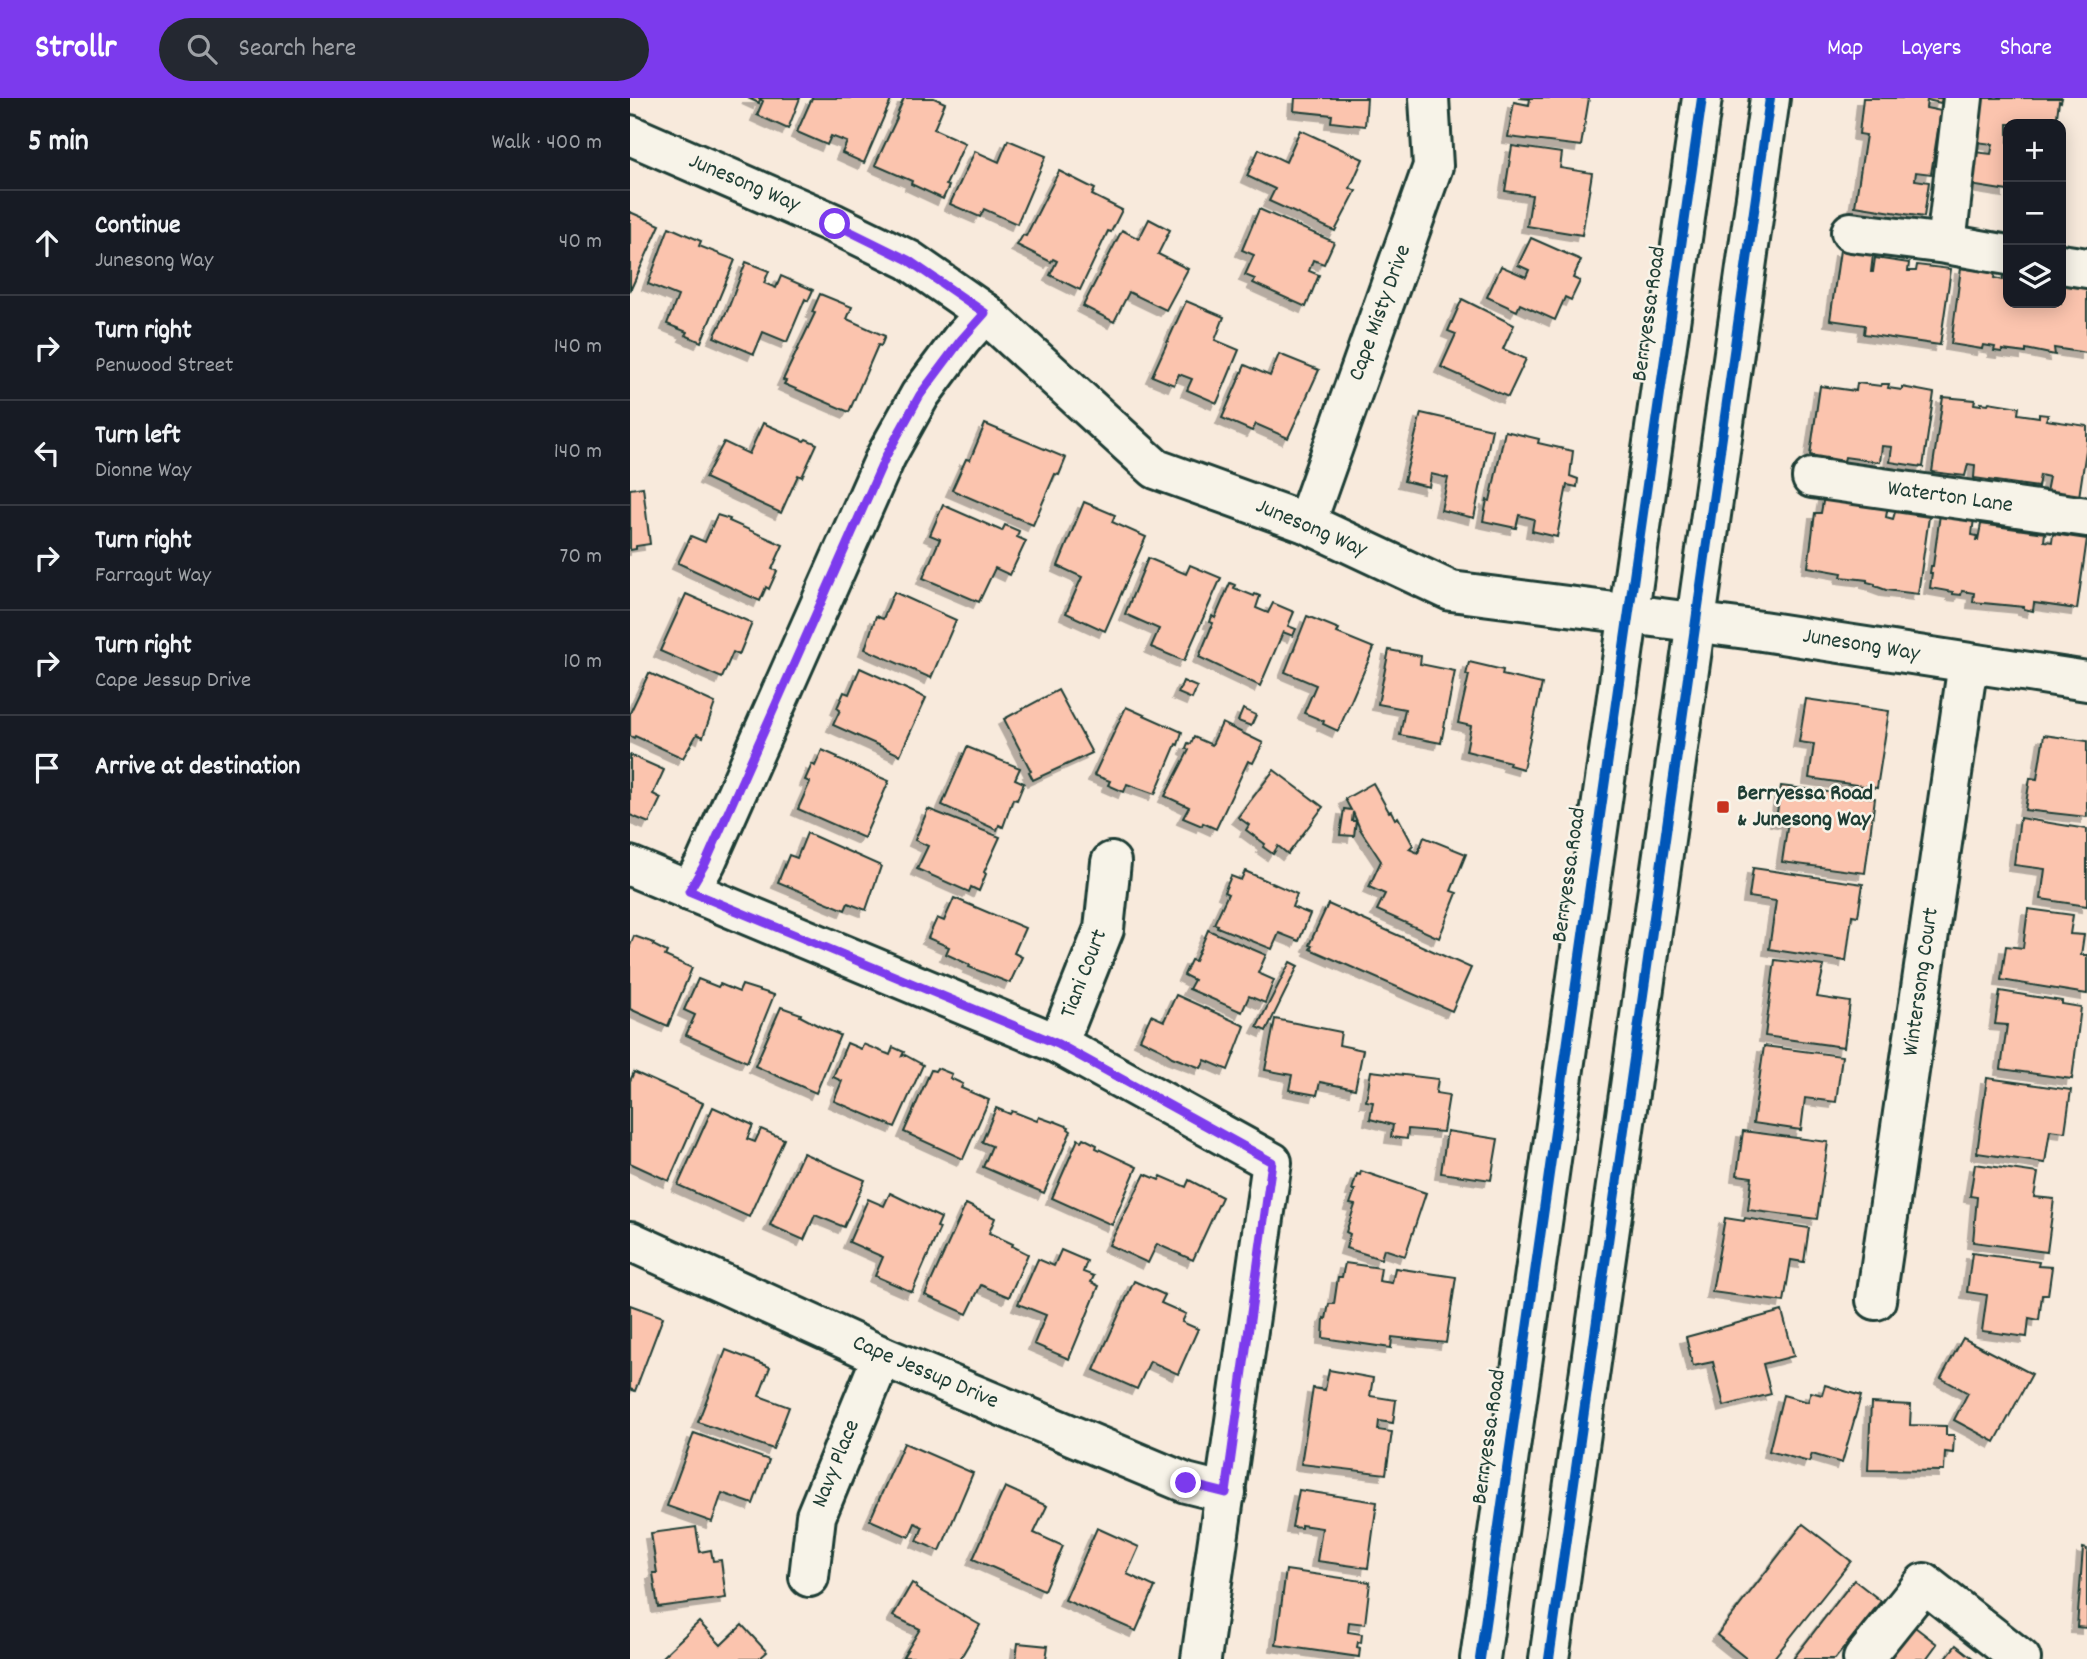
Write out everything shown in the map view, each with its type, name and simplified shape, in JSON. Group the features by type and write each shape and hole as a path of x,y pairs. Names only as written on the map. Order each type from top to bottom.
{"street":[{"name":"Cape Misty Drive","path":"1306,523 1433,166 1429,98"},
{"name":"Berryessa Road","path":"1480,1659 1702,98"},
{"path":"1753,98 1764,142"},
{"path":"1549,1659 1770,98"},
{"path":"1945,244 1963,98"},
{"name":"Junesong Way","path":"630,135 835,224 908,260 985,313 1156,469 1306,523 1451,591 1694,622 2087,681"},
{"path":"1851,232 2003,254"},
{"path":"2066,265 2087,268"},
{"path":"689,891 706,862 886,456 920,395 985,313"},
{"name":"Waterton Lane","path":"1812,478 2087,517"},
{"name":"Wintersong Court","path":"1876,1300 1968,663"},
{"name":"Tiani Court","path":"1058,1044 1104,929 1111,862"},
{"path":"630,866 1058,1044 1272,1162 1201,1659"},
{"name":"Cape Jessup Drive","path":"630,1241 881,1356 1186,1483 1226,1493"},
{"name":"Navy Place","path":"809,1577 816,1516 881,1356"},
{"path":"1863,1659 1924,1583 2021,1659"}],"building":[{"path":"748,98 800,98 788,129 757,115 763,101 760,99 759,103"},
{"path":"812,98 892,98 864,163 842,153 847,142 831,136 827,145 797,132"},
{"path":"904,98 934,98 945,103 934,129 965,143 946,185 949,186 943,199 911,184 912,181 875,165"},
{"path":"1295,98 1367,98 1365,126 1331,122 1332,115 1294,111"},
{"path":"1519,98 1589,98 1581,146 1508,137 1514,102 1529,105 1530,99"},
{"path":"1863,98 1942,98 1941,103 1927,100 1926,108 1941,111 1931,174 1916,172 1915,180 1929,182 1924,217 1855,206 1866,135 1859,134"},
{"path":"1983,98 2062,98 2061,102 2059,101 2057,119 2003,119 2003,190 1970,185 1975,152 1991,154 1993,144 1976,142"},
{"path":"1300,130 1363,159 1350,188 1356,191 1335,231 1269,201 1275,189 1247,176 1259,149 1286,162"},
{"path":"1008,140 1046,156 1017,224 984,209 980,217 950,204 975,151 999,162"},
{"path":"1512,146 1562,153 1560,168 1592,173 1582,235 1527,226 1532,195 1505,191"},
{"path":"1059,171 1095,189 1092,195 1122,210 1111,232 1108,231 1080,290 1050,275 1057,261 1053,259 1051,262 1017,245 1023,235 1026,236"},
{"path":"1259,209 1334,242 1324,264 1313,260 1309,271 1319,275 1306,307 1253,283 1255,279 1245,275 1254,255 1242,250"},
{"path":"630,212 660,225 630,291"},
{"path":"1149,219 1170,230 1158,254 1188,269 1166,310 1129,292 1114,322 1083,306 1122,230 1139,239"},
{"path":"669,227 701,241 699,246 735,260 701,342 685,335 687,332 667,324 678,296 648,284"},
{"path":"1531,238 1581,260 1573,278 1580,281 1571,300 1565,297 1555,320 1520,304 1517,311 1487,297 1501,266 1526,277 1529,270 1518,265"},
{"path":"1840,250 1873,255 1871,272 1875,258 1909,263 1908,271 1916,271 1917,265 1951,269 1940,345 1864,334 1865,325 1830,320"},
{"path":"746,262 769,271 764,283 776,288 781,276 813,290 808,301 805,299 787,342 763,332 754,354 714,337"},
{"path":"1961,268 1995,273 1994,278 2003,280 2003,308 2066,308 2066,279 2067,285 2075,286 2087,282 2087,353 2054,348 2055,355 2026,349 2026,353 2002,352 1994,351 1995,347 1983,345 1982,349 1951,344"},
{"path":"820,294 852,307 847,319 885,336 881,346 878,345 849,412 784,384 786,381 783,380 815,313 812,312"},
{"path":"1462,299 1514,325 1503,349 1526,359 1508,397 1441,367 1456,334 1448,331"},
{"path":"1186,301 1224,317 1215,340 1239,350 1217,403 1187,390 1192,379 1179,374 1174,385 1152,376"},
{"path":"1279,354 1319,370 1288,438 1256,424 1252,431 1222,418 1245,365 1270,376"},
{"path":"1857,383 1881,386 1889,384 1888,388 1902,390 1902,387 1934,393 1923,467 1890,462 1892,447 1882,446 1880,462 1845,457 1844,461 1810,455 1820,386 1856,391"},
{"path":"1943,397 1975,400 1974,404 1981,405 1989,402 2019,407 2018,414 2039,417 2039,414 2048,415 2046,420 2087,426 2079,497 2046,492 2049,477 2040,475 2038,487 1974,478 1975,465 1968,464 1965,476 1932,472"},
{"path":"1421,413 1492,429 1474,518 1441,510 1448,478 1431,474 1429,487 1404,481"},
{"path":"763,423 817,444 802,477 798,475 781,513 705,478 724,442 749,454"},
{"path":"985,424 1066,458 1059,475 1055,474 1033,525 952,490 966,459 970,460"},
{"path":"1505,431 1539,439 1538,443 1573,451 1570,476 1578,479 1577,487 1567,485 1557,537 1532,531 1534,519 1519,515 1516,528 1483,521"},
{"path":"643,487 650,544 636,546 636,549 630,550 630,489"},
{"path":"1824,496 1888,506 1886,517 1893,519 1895,512 1929,517 1918,594 1886,590 1867,580 1841,577 1842,573 1808,567 1815,513 1821,513"},
{"path":"1084,502 1115,515 1112,522 1146,537 1105,631 1066,613 1082,577 1058,566"},
{"path":"943,505 1002,531 1005,525 1019,531 1017,537 1026,541 1010,575 995,568 979,602 923,578 940,539 930,535"},
{"path":"1940,514 1974,518 1972,535 1977,536 1976,540 1981,524 2045,533 2044,541 2052,542 2053,534 2087,539 2077,609 2034,603 2033,611 2024,607 1973,602 1974,593 1962,591 1961,595 1930,588"},
{"path":"717,515 783,545 772,569 777,571 760,601 678,563 691,536 705,542"},
{"path":"1148,558 1186,574 1190,565 1221,578 1184,661 1151,647 1159,629 1125,614"},
{"path":"1230,583 1235,585 1234,588 1260,596 1256,608 1268,613 1273,603 1294,612 1288,626 1296,629 1293,636 1283,632 1260,686 1199,657 1213,623 1210,622 1212,616 1215,618"},
{"path":"894,592 956,620 931,678 865,649 876,616 883,619"},
{"path":"686,594 752,623 739,655 733,652 722,678 660,651"},
{"path":"1307,616 1339,629 1337,633 1374,648 1338,731 1323,724 1324,721 1304,713 1316,685 1285,672"},
{"path":"1389,650 1421,656 1420,664 1455,671 1441,743 1400,735 1405,709 1378,704"},
{"path":"1469,662 1503,670 1502,675 1542,684 1523,769 1509,765 1510,762 1466,751 1471,726 1458,723 1469,675 1466,675"},
{"path":"860,668 926,698 900,755 833,725 844,692 849,694"},
{"path":"649,673 715,703 703,737 697,734 683,758 630,736 630,713"},
{"path":"1183,681 1197,687 1192,699 1178,693"},
{"path":"1058,690 1092,753 1033,780 1004,719"},
{"path":"1806,699 1889,711 1877,788 1809,778 1814,744 1799,742"},
{"path":"1126,707 1182,732 1155,794 1127,784 1124,792 1108,785 1110,781 1094,775"},
{"path":"1243,709 1256,715 1251,726 1238,721"},
{"path":"1222,723 1263,743 1253,763 1248,761 1216,829 1183,818 1189,807 1165,796 1189,750 1186,748 1188,743 1191,744 1194,737 1212,745"},
{"path":"2044,735 2087,741 2087,817 2025,810 2030,778 2037,779"},
{"path":"967,747 1020,768 1015,779 1024,783 1017,800 1013,799 1003,827 999,825 997,830 942,805"},
{"path":"822,750 889,781 864,838 798,809 810,782 805,780"},
{"path":"630,755 664,770 653,794 661,798 649,823 630,815"},
{"path":"1274,770 1323,807 1288,854 1278,846 1273,854 1263,847 1265,844 1246,830 1249,825 1238,817"},
{"path":"1373,783 1389,812 1391,811 1395,819 1398,817 1413,845 1409,849 1418,853 1424,837 1466,854 1451,891 1457,893 1439,938 1377,910 1385,894 1369,887 1381,861 1360,829 1353,812 1352,821 1356,821 1354,836 1340,835 1344,809 1351,810 1345,799"},
{"path":"1781,786 1875,798 1865,873 1782,862 1788,822 1776,820"},
{"path":"928,809 1000,837 984,872 986,874 979,891 971,887 969,892 917,869 928,846 915,840"},
{"path":"2020,818 2087,829 2087,906 2041,899 2045,869 2014,865"},
{"path":"807,833 881,866 866,910 848,903 845,910 778,882 789,855 797,858"},
{"path":"1753,868 1863,884 1858,916 1852,915 1846,961 1769,949 1776,901 1749,897"},
{"path":"1245,871 1297,894 1292,907 1310,914 1299,941 1279,933 1272,949 1214,924 1228,894 1224,892 1231,876 1241,880"},
{"path":"954,898 1025,928 1014,953 1022,957 1010,983 969,967 970,965 946,954 949,947 928,938 937,918 944,921"},
{"path":"1328,904 1471,968 1452,1011 1310,949 1312,946 1309,945"},
{"path":"2028,909 2073,915 2070,934 2084,935 2081,955 2087,955 2087,994 2001,980 2006,946 2023,948"},
{"path":"1208,930 1266,955 1258,973 1274,980 1265,1003 1249,996 1242,1012 1189,989 1194,980 1184,975 1191,960 1195,961"},
{"path":"634,936 654,943 653,945 667,952 665,956 692,968 668,1026 630,1009 630,946"},
{"path":"1775,960 1824,966 1817,997 1850,1002 1844,1047 1765,1036"},
{"path":"1290,962 1298,966 1266,1031 1257,1027"},
{"path":"698,979 739,992 742,985 774,995 747,1062 686,1035 695,1015 684,1010"},
{"path":"2000,991 2062,1001 2062,1004 2081,1007 2072,1079 2001,1069 2007,1025 1995,1024"},
{"path":"1176,995 1245,1026 1228,1070 1205,1060 1201,1068 1172,1057 1140,1039 1151,1015 1164,1021"},
{"path":"781,1007 801,1014 800,1016 840,1035 816,1093 755,1066"},
{"path":"1275,1019 1341,1032 1339,1045 1363,1050 1355,1089 1320,1082 1317,1095 1289,1090 1292,1075 1265,1070"},
{"path":"847,1043 861,1049 863,1044 890,1055 893,1047 904,1052 902,1056 905,1055 923,1065 895,1127 834,1101 842,1081 833,1077"},
{"path":"1764,1046 1842,1056 1836,1102 1805,1098 1801,1130 1753,1123"},
{"path":"937,1068 952,1074 950,1078 963,1084 961,1088 989,1100 963,1159 904,1132 931,1070 935,1071"},
{"path":"1371,1071 1438,1079 1436,1093 1449,1095 1443,1132 1408,1129 1407,1139 1391,1137 1393,1125 1370,1119 1373,1102 1366,1101"},
{"path":"634,1072 703,1103 669,1181 630,1163 630,1081"},
{"path":"1987,1078 2071,1090 2065,1132 2050,1130 2045,1163 1977,1153"},
{"path":"713,1107 753,1125 747,1139 755,1142 761,1129 784,1139 749,1217 678,1185"},
{"path":"996,1108 1010,1114 1012,1111 1037,1121 1039,1117 1069,1127 1071,1131 1044,1193 983,1167 992,1146 982,1142"},
{"path":"1447,1131 1498,1139 1491,1180 1441,1173"},
{"path":"1743,1131 1828,1142 1817,1219 1748,1210 1752,1177 1737,1175"},
{"path":"1083,1138 1097,1145 1096,1148 1137,1167 1112,1225 1052,1198 1078,1139 1081,1141"},
{"path":"803,1153 865,1180 844,1227 815,1215 804,1240 770,1225"},
{"path":"1975,1164 2038,1173 2034,1197 2054,1199 2047,1252 1973,1242 1977,1197 1970,1196"},
{"path":"1361,1171 1426,1193 1405,1256 1384,1249 1381,1259 1346,1248 1350,1234 1346,1232 1355,1205 1350,1204 1355,1190 1352,1190 1357,1174 1360,1175"},
{"path":"1145,1174 1159,1180 1161,1176 1186,1187 1189,1180 1222,1197 1193,1260 1157,1244 1148,1263 1109,1245"},
{"path":"890,1193 941,1218 937,1227 940,1228 912,1292 875,1276 883,1257 849,1242 868,1199 884,1206"},
{"path":"966,1204 995,1218 989,1233 1028,1254 1009,1297 981,1285 967,1314 925,1295"},
{"path":"1725,1218 1744,1221 1745,1218 1809,1228 1804,1262 1791,1260 1784,1302 1712,1292"},
{"path":"1061,1250 1087,1261 1083,1272 1094,1276 1091,1282 1099,1286 1069,1359 1034,1344 1046,1315 1018,1304 1038,1259 1054,1266"},
{"path":"1972,1253 2039,1262 2038,1266 2052,1267 2048,1295 2042,1295 2039,1320 2029,1318 2027,1337 1982,1331 1987,1295 1967,1292"},
{"path":"1345,1263 1381,1268 1379,1281 1392,1283 1395,1268 1456,1277 1446,1343 1392,1337 1391,1348 1323,1338 1324,1318 1326,1319 1329,1304 1334,1304 1338,1277 1342,1277"},
{"path":"1134,1281 1165,1295 1161,1303 1186,1314 1182,1322 1198,1329 1178,1374 1150,1361 1137,1389 1094,1370"},
{"path":"630,1305 663,1317 635,1391 630,1389"},
{"path":"1782,1311 1794,1356 1763,1364 1771,1394 1724,1406 1713,1362 1693,1366 1686,1337"},
{"path":"1963,1338 2032,1374 1995,1442 1954,1420 1968,1393 1941,1378"},
{"path":"726,1350 770,1367 759,1396 789,1407 773,1449 698,1422"},
{"path":"1329,1370 1373,1378 1370,1396 1396,1400 1393,1423 1379,1421 1378,1430 1392,1432 1386,1474 1301,1464 1313,1388 1325,1390"},
{"path":"1825,1385 1861,1396 1842,1463 1812,1454 1809,1462 1769,1451 1783,1395 1808,1402 1811,1392 1822,1395"},
{"path":"1871,1403 1911,1405 1910,1425 1946,1426 1946,1435 1954,1435 1953,1453 1945,1452 1944,1471 1868,1470"},
{"path":"694,1433 769,1460 753,1504 722,1493 712,1522 667,1506"},
{"path":"904,1443 973,1473 940,1551 917,1541 923,1527 915,1523 909,1537 870,1520"},
{"path":"1005,1487 1047,1506 1034,1533 1063,1546 1044,1590 973,1559"},
{"path":"1299,1490 1377,1502 1368,1568 1317,1561 1322,1528 1301,1525 1301,1528 1292,1527"},
{"path":"1803,1524 1851,1561 1773,1659 1747,1659 1717,1635"},
{"path":"696,1527 700,1552 711,1550 713,1561 721,1560 726,1598 658,1607 653,1573 657,1573 651,1533"},
{"path":"1097,1528 1139,1547 1127,1574 1155,1587 1136,1631 1065,1600"},
{"path":"2083,1548 2087,1549 2087,1628 2077,1627"},
{"path":"1286,1570 1370,1582 1365,1624 1349,1622 1348,1632 1362,1634 1361,1643 1358,1642 1357,1647 1360,1648 1359,1657 1276,1645"},
{"path":"1854,1580 1881,1601 1835,1659 1793,1659"},
{"path":"912,1583 916,1588 980,1625 960,1659 903,1657 920,1629 893,1616"},
{"path":"699,1622 721,1645 742,1625 767,1652 759,1659 663,1659 662,1657"},
{"path":"1911,1624 1937,1644 1926,1659 1883,1659"},
{"path":"1018,1643 1048,1646 1046,1659 1016,1659"},
{"path":"1956,1645 1974,1659 1945,1659"}],"cycle path":[{"path":"1480,1659 1702,98"},
{"path":"1549,1659 1770,98"}],"place":[{"name":"Berryessa Road & Junesong Way","path":"1723,807"}],"route":[{"path":"835,224 908,260 985,313 920,395 886,456 706,862 689,891 1058,1044 1272,1162 1226,1493 1186,1483"}]}
